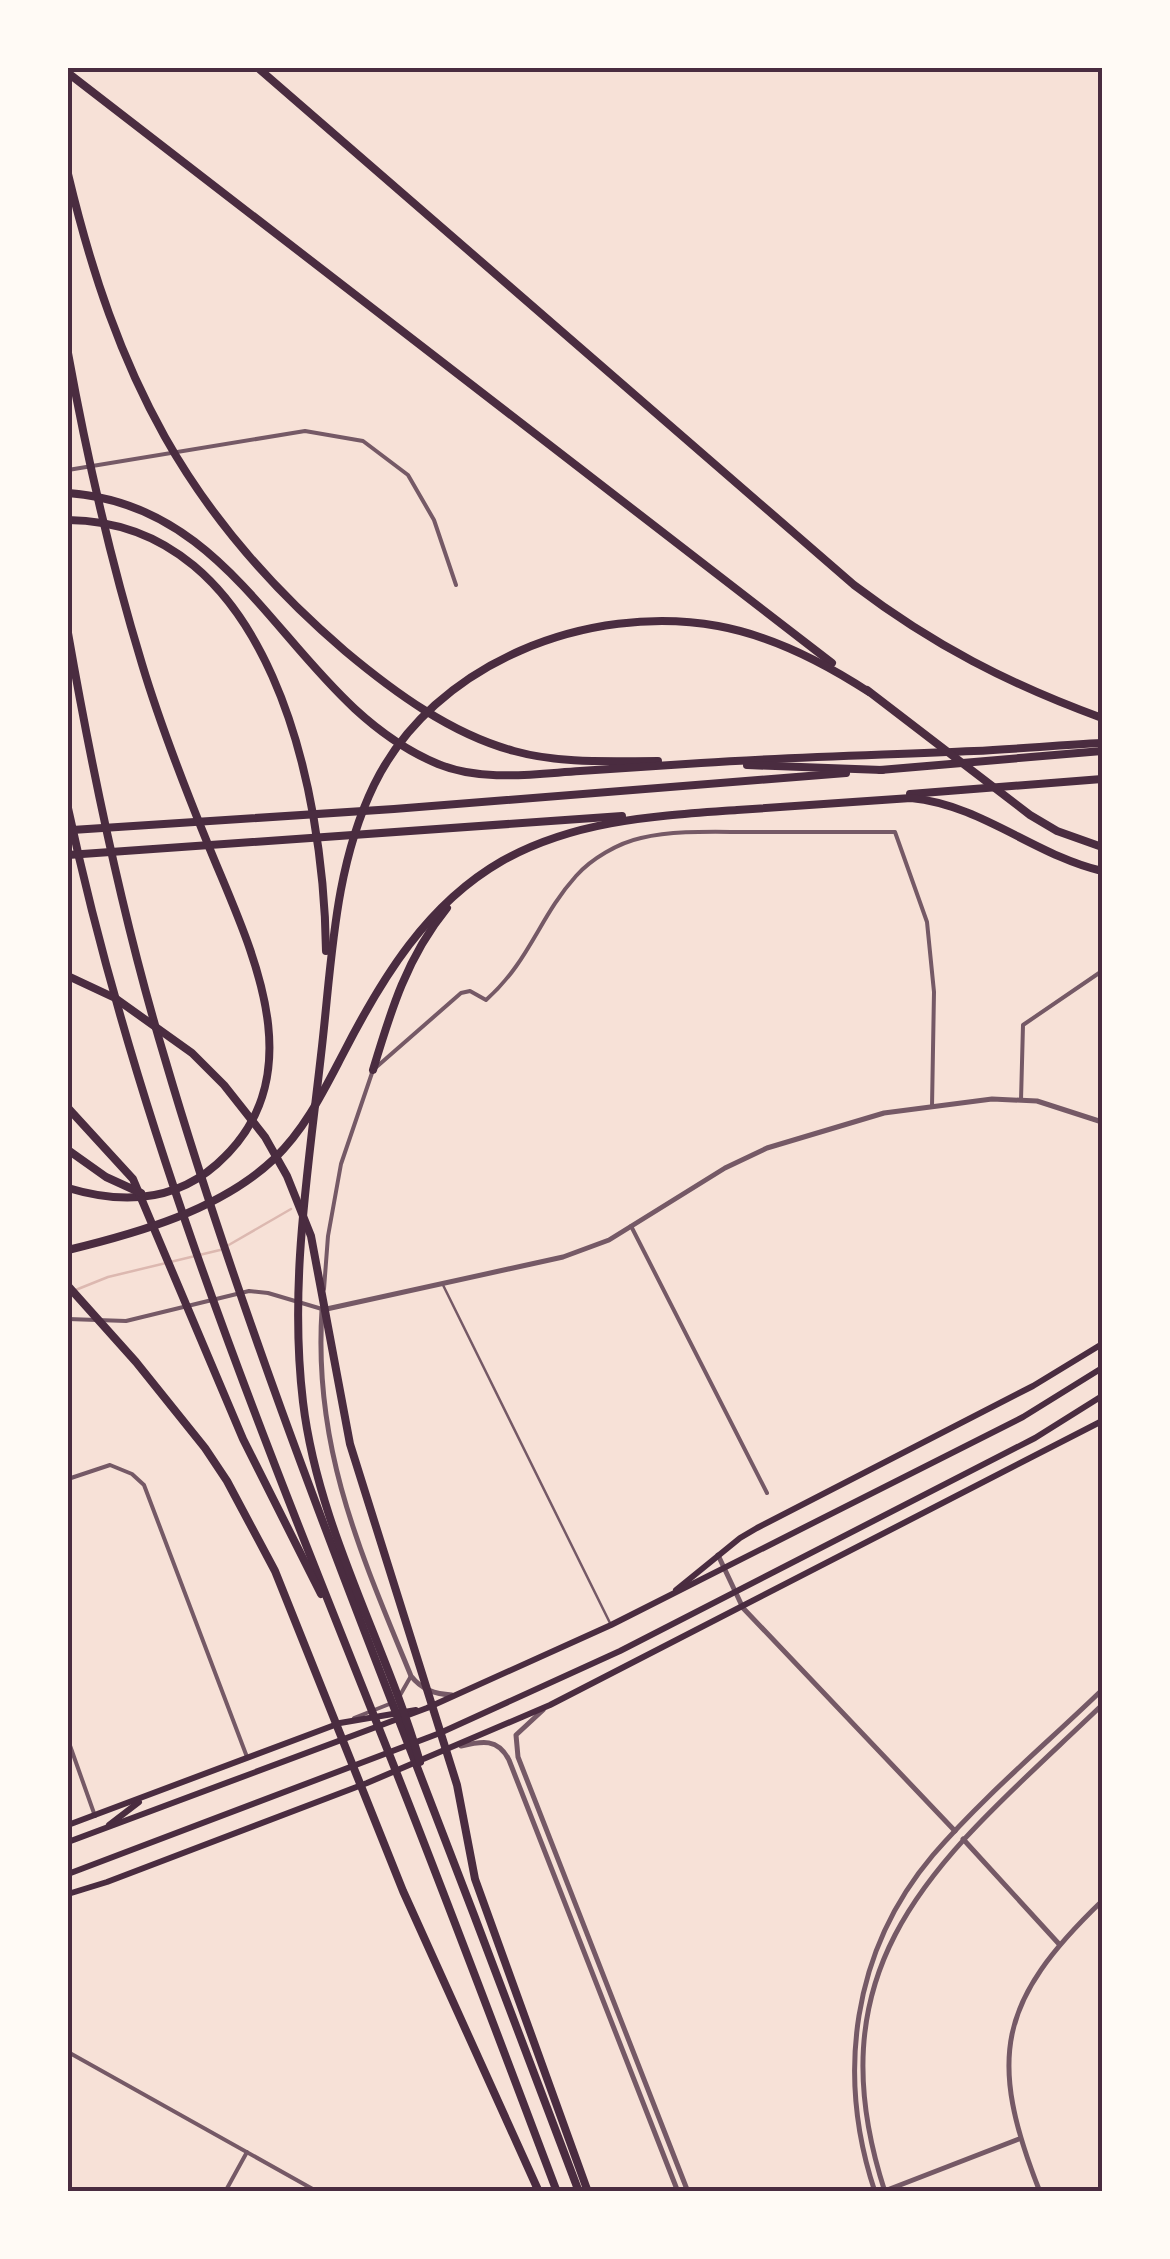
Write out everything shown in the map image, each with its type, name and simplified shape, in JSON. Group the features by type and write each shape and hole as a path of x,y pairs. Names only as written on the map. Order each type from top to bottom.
{"highway":[{"path":"258,68 866,594 923,636 971,663 1018,686 1102,718"},
{"path":"68,74 1030,815 1102,847"},
{"path":"68,174 102,296 158,430 195,488 260,569 308,618 387,685 478,738 514,751 553,758 882,770"},
{"path":"68,354 108,542 142,665 185,788 252,954 262,984 270,1047 262,1101 238,1142 207,1173 170,1193 152,1197 121,1200 68,1188"},
{"path":"68,493 124,501 182,532 233,574 330,682 368,718 437,764 466,772 533,774 1102,743"},
{"path":"68,520 124,527 173,550 218,586 245,622 275,687 304,776 320,867 327,980"},
{"path":"436,1817 402,1702 322,1494 304,1405 297,1323 299,1256 327,980 351,843 375,783 409,735 450,694 532,645 596,627 660,622 718,626 766,640 832,668 869,692"},
{"path":"68,632 134,941 204,1190 289,1432 578,2192"},
{"path":"68,831 394,810 1102,752"},
{"path":"68,856 1102,779"},
{"path":"68,1250 200,1208 238,1187 273,1160 312,1113 393,966 424,926 462,890 522,851 558,835 595,825 667,815 911,798 960,807 1044,852 1102,871"},
{"path":"68,808 132,1066 172,1188 262,1436 424,1842 557,2192"},
{"path":"373,1070 403,976 427,934 462,890"},
{"path":"68,976 115,998 192,1053 224,1085 265,1137 287,1176 311,1236 350,1444 458,1784 475,1878 588,2192"},
{"path":"68,1108 134,1179 243,1439 347,1648"},
{"path":"68,1150 106,1177 152,1197"},
{"path":"68,1286 174,1408 242,1509 281,1586 403,1892 538,2192"}],"main road":[{"path":"669,1596 757,1528 1033,1386 1102,1344"},
{"path":"68,1842 427,1708 611,1625 1023,1417 1102,1368"},
{"path":"68,1874 440,1732 620,1650 1035,1438 1102,1396"},
{"path":"68,1894 368,1783 550,1705 1102,1421"},
{"path":"68,1826 340,1723 427,1708"},
{"path":"98,1832 148,1796"}],"street":[{"path":"68,470 305,432 363,441 408,475 434,520 456,585"},
{"path":"457,1695 438,1694 410,1676 362,1558 336,1480 323,1412 322,1310 328,1236 340,1164 373,1070 461,994 470,992 486,1000 502,986 529,951 560,894 579,872 603,854 639,838 690,832 895,832 927,922 934,992 932,1106"},
{"path":"1022,1100 1022,1025 1102,971"},
{"path":"68,1319 126,1321 249,1291 268,1292 322,1310 563,1257 609,1240 725,1168 767,1148 884,1113 992,1099 1022,1100 1037,1101 1102,1122"},
{"path":"631,1226 767,1494"},
{"path":"68,1479 110,1466 132,1474 148,1492 248,1758"},
{"path":"718,1555 743,1608 1059,1944"},
{"path":"340,1723 396,1700 410,1676"},
{"path":"874,2192 854,2104 854,2045 874,1952 890,1918 932,1856 1102,1690"},
{"path":"1019,2139 884,2191 864,2104 864,2046 874,1990 884,1956 920,1891 962,1839 1102,1704"},
{"path":"550,1705 516,1735 518,1757 688,2192"},
{"path":"68,1740 96,1816"},
{"path":"448,1749 492,1742 505,1752 678,2192"},
{"path":"1040,2192 1019,2139 1008,2077 1010,2050 1024,1996 1059,1944 1102,1901"},
{"path":"68,2052 318,2192"},
{"path":"224,2192 247,2152"}],"lane":[{"path":"442,1284 611,1625"}],"waterway":[{"path":"227,1246 291,1209"},
{"path":"68,1293 108,1277 220,1250"}]}
